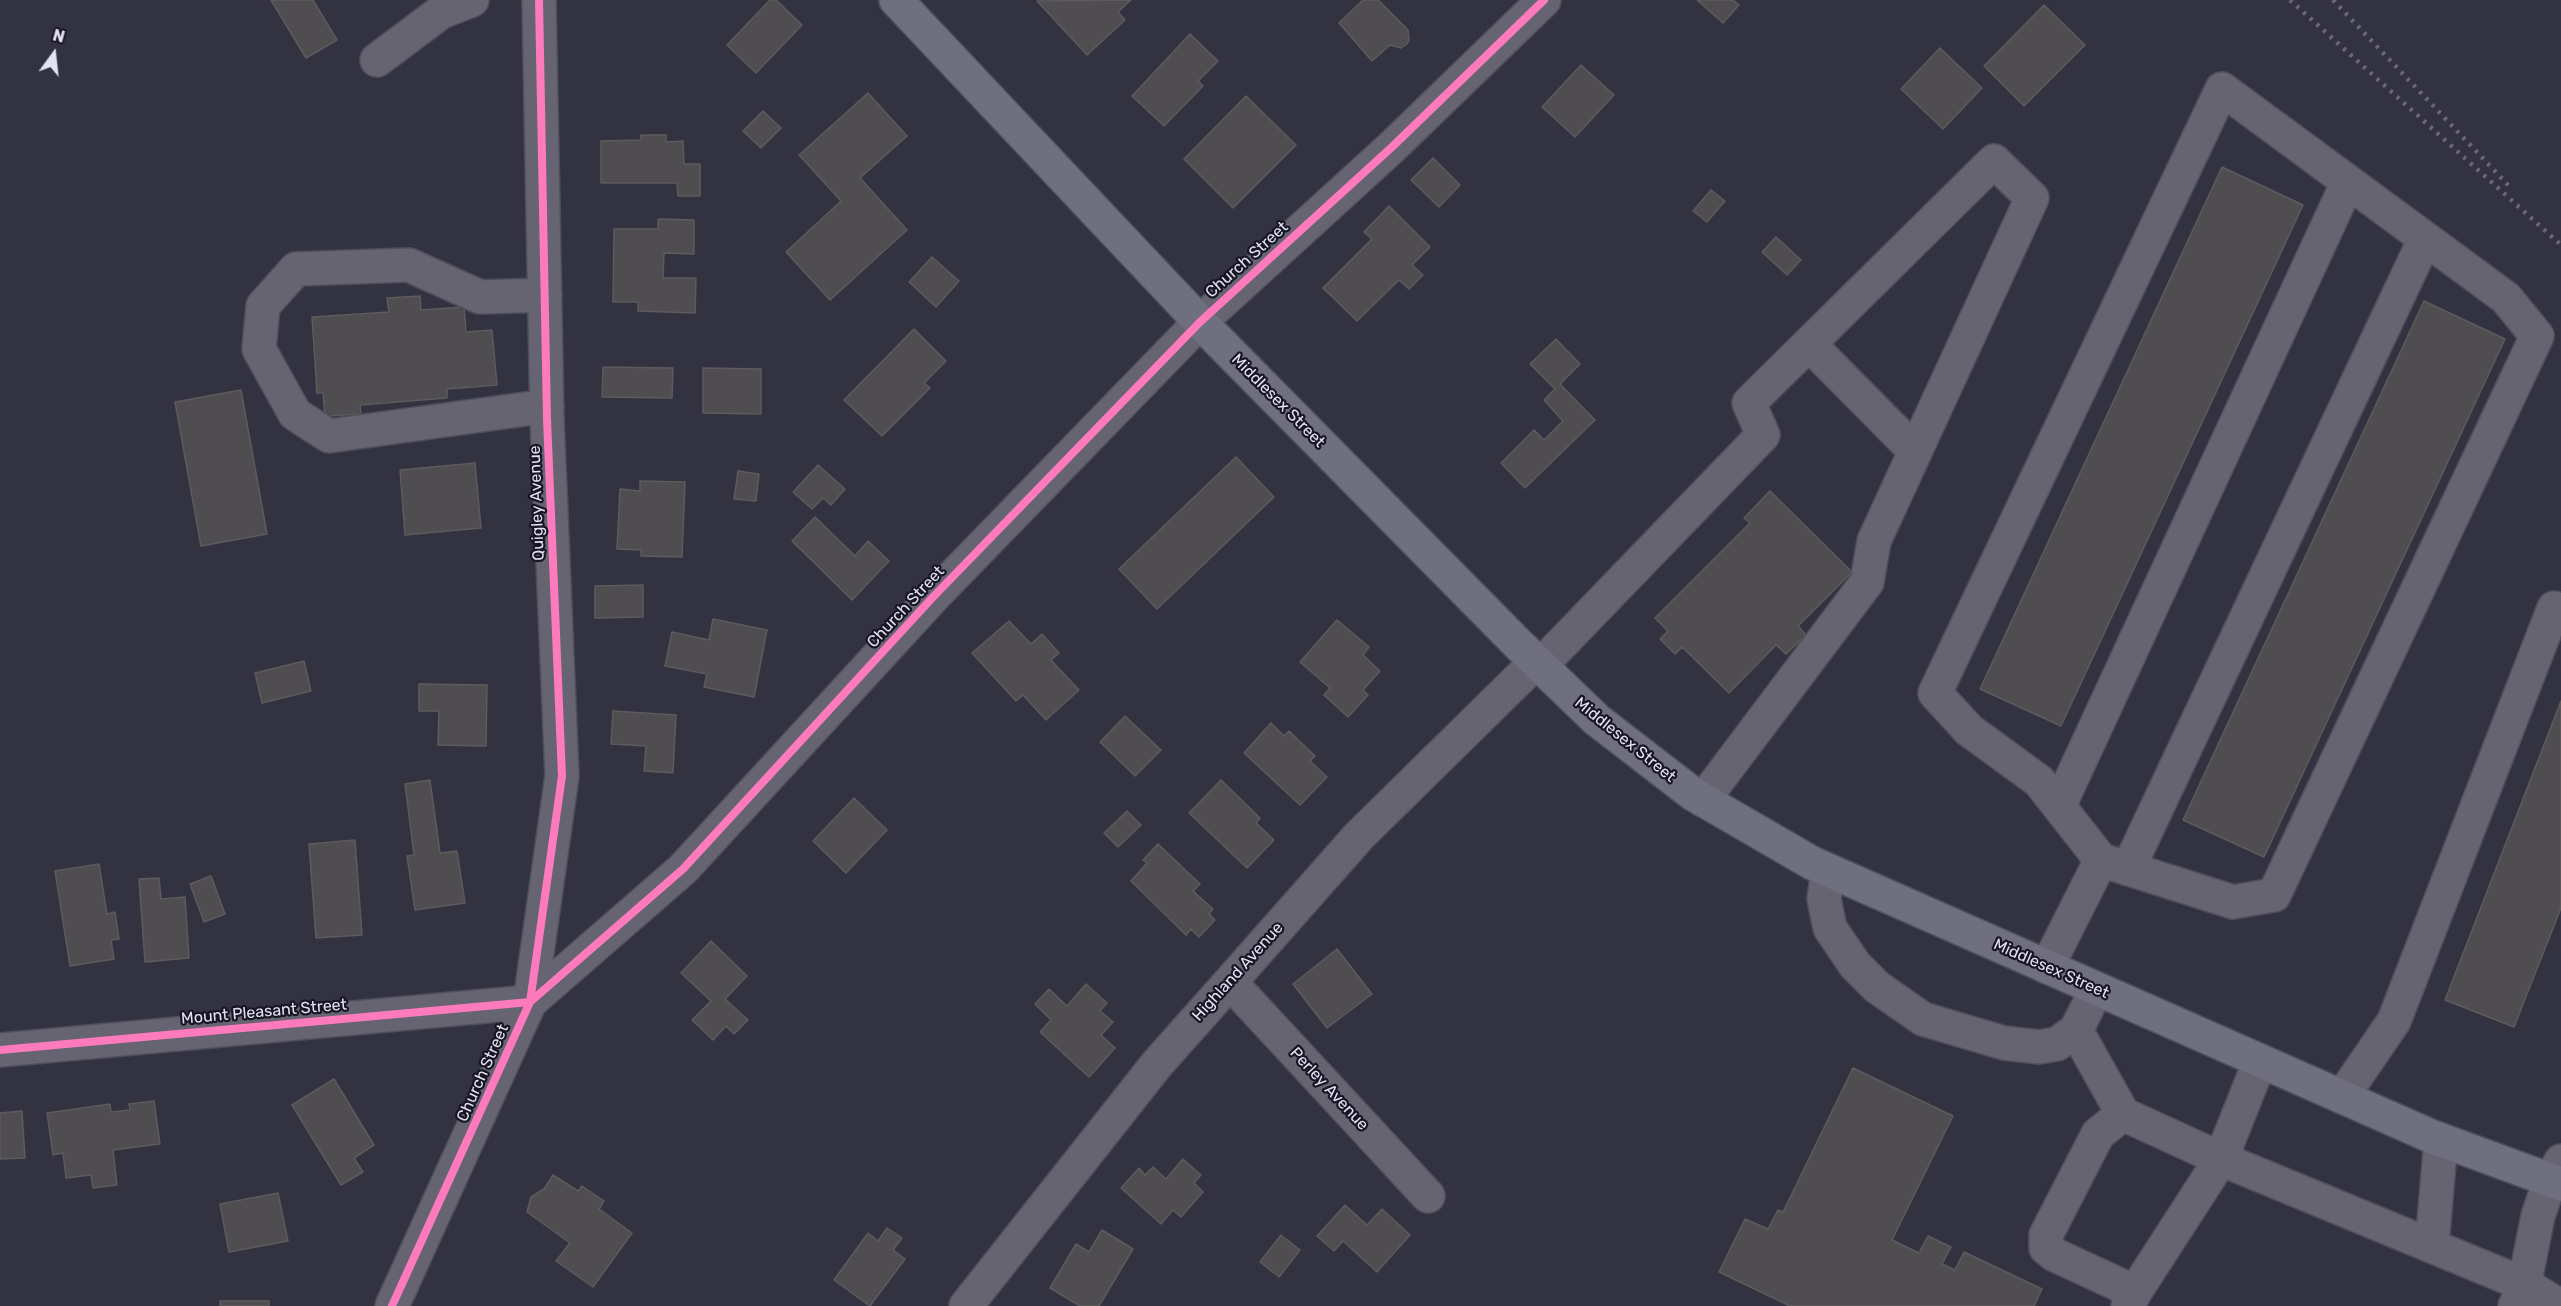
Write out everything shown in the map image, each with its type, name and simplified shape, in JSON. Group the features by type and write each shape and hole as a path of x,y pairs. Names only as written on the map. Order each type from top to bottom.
{"main road":[{"name":"Middlesex Street","path":"896,0 1200,322 1538,664 1596,720 1702,800 1828,870 2342,1097 2441,1140 2557,1175"}],"street":[{"path":"377,60 441,12 472,0"},
{"name":"Quigley Avenue","path":"530,1002 562,776 547,406 539,0"},
{"name":"Church Street","path":"392,1306 530,1002 683,869 933,597 1200,322 1392,147 1544,0"},
{"path":"2222,89 2425,238 2505,298 2537,336 2274,895 2233,902 2114,864 2059,806 2039,781 1970,730 1935,693 2222,89"},
{"path":"1702,800 1867,582 1874,541 1916,451 2032,198 1994,161 1809,344 1916,451"},
{"path":"2059,806 2348,182"},
{"path":"2047,967 2114,864 2425,238"},
{"path":"544,295 480,297 409,265 296,269 263,306 259,349 295,414 330,436 547,406"},
{"name":"Highland Avenue","path":"966,1306 1157,1064 1359,836 1538,664 1763,435 1749,403 1809,344"},
{"path":"2342,1097 2394,1021 2554,608 2561,610"},
{"path":"1828,870 1824,898 1830,928 1855,965 1877,987 1923,1019 2004,1043 2039,1047 2057,1044 2076,1030 2097,989"},
{"name":"Perley Avenue","path":"1230,982 1428,1196"},
{"name":"Mount Pleasant Street","path":"0,1050 530,1002"},
{"path":"2076,1030 2123,1114 2221,1159 2432,1245 2521,1295 2560,1306"},
{"path":"2123,1114 2098,1134 2046,1235 2046,1248 2132,1299 2221,1159 2260,1061"},
{"path":"2432,1245 2441,1140"},
{"path":"2521,1295 2538,1216 2557,1175"}],"building":[{"path":"271,0 313,0 337,40 306,58"},
{"path":"770,0 776,0 802,25 756,73 727,45"},
{"path":"1131,0 1118,12 1125,20 1087,55 1037,1"},
{"path":"1363,0 1378,0 1408,30 1407,44 1401,48 1390,45 1372,61 1339,23"},
{"path":"1697,0 1733,0 1739,5 1723,23"},
{"path":"2044,5 2085,45 2024,106 1984,66"},
{"path":"1190,34 1218,61 1198,81 1203,86 1164,126 1132,96"},
{"path":"1940,48 1982,88 1943,129 1901,89"},
{"path":"1581,65 1614,95 1575,137 1542,107"},
{"path":"868,93 907,136 860,178 907,230 830,300 786,252 841,201 799,155"},
{"path":"1246,96 1296,145 1233,208 1184,159"},
{"path":"763,111 781,128 761,148 743,131"},
{"path":"641,135 666,135 666,142 683,141 684,164 700,164 700,196 678,196 677,183 601,183 601,141 641,140"},
{"path":"1433,158 1460,185 1439,207 1411,180"},
{"path":"2222,167 2303,205 2061,726 1980,689"},
{"path":"1711,190 1725,201 1707,222 1693,211"},
{"path":"1389,206 1430,247 1412,265 1423,275 1409,289 1399,280 1357,321 1323,288 1372,239 1364,232"},
{"path":"658,219 694,220 694,254 664,253 663,278 696,278 695,313 638,311 638,302 613,302 614,229 658,229"},
{"path":"1776,237 1801,260 1787,275 1762,252"},
{"path":"932,257 959,281 936,307 909,282"},
{"path":"420,296 421,310 464,307 466,332 492,330 497,385 447,389 447,398 360,405 361,414 325,416 323,393 317,393 312,317 389,312 387,298"},
{"path":"2424,301 2505,339 2264,857 2183,820"},
{"path":"914,329 946,361 924,383 930,388 882,436 844,400"},
{"path":"1556,339 1580,364 1560,384 1595,420 1525,488 1501,463 1534,430 1544,440 1563,421 1544,400 1555,389 1530,364"},
{"path":"603,367 673,368 672,398 602,397"},
{"path":"703,368 761,369 761,414 703,413"},
{"path":"241,390 267,534 201,546 175,402"},
{"path":"1236,457 1274,497 1157,609 1119,569"},
{"path":"475,463 481,528 405,535 400,470"},
{"path":"818,465 845,489 831,505 823,498 812,509 793,492"},
{"path":"738,471 759,474 756,501 734,499"},
{"path":"640,481 685,482 682,557 641,556 641,550 617,549 620,489 640,491"},
{"path":"1770,491 1852,572 1798,626 1806,635 1786,654 1776,645 1729,693 1682,647 1675,654 1660,639 1668,631 1655,618 1750,523 1744,518"},
{"path":"815,517 855,556 868,541 889,561 852,600 792,541"},
{"path":"643,585 643,617 595,618 595,586"},
{"path":"713,619 767,630 754,697 704,687 707,674 665,666 672,632 709,640"},
{"path":"1337,620 1369,647 1363,655 1380,671 1363,690 1368,695 1348,717 1324,695 1330,688 1300,662"},
{"path":"1009,621 1031,644 1042,634 1059,653 1051,660 1079,690 1046,720 1023,695 1016,701 972,653"},
{"path":"304,661 311,691 262,703 255,673"},
{"path":"419,684 487,685 486,746 438,745 439,711 419,711"},
{"path":"2561,701 2561,908 2514,1027 2445,1000"},
{"path":"613,711 676,715 673,773 644,771 646,746 611,744"},
{"path":"1125,716 1161,750 1135,776 1100,742"},
{"path":"1271,723 1284,736 1289,731 1315,756 1310,761 1327,777 1300,805 1244,753"},
{"path":"430,780 440,853 457,851 465,903 415,910 407,856 414,855 405,784"},
{"path":"1221,780 1260,818 1256,823 1274,840 1247,868 1189,813"},
{"path":"854,798 887,830 846,873 813,841"},
{"path":"1127,811 1141,825 1118,847 1104,833"},
{"path":"355,840 362,935 316,938 309,844"},
{"path":"1158,844 1200,884 1193,891 1213,909 1209,914 1215,920 1199,937 1191,929 1186,935 1131,881 1147,863 1143,860"},
{"path":"99,864 107,914 115,912 119,939 111,940 114,959 70,966 55,871"},
{"path":"211,876 225,914 204,922 190,884"},
{"path":"159,878 161,899 185,897 189,958 145,962 139,879"},
{"path":"711,941 747,976 725,999 748,1020 734,1034 726,1026 713,1040 692,1020 711,1001 681,973"},
{"path":"1337,949 1372,994 1327,1028 1293,984"},
{"path":"1086,984 1107,1003 1100,1011 1113,1022 1101,1035 1115,1048 1089,1077 1040,1032 1051,1020 1035,1004 1049,989 1067,1006"},
{"path":"1853,1068 1953,1116 1892,1240 1919,1253 1928,1236 1951,1247 1942,1264 1955,1270 1964,1252 2042,1289 2034,1306 1790,1306 1719,1272 1745,1219 1768,1229 1778,1210 1783,1212"},
{"path":"334,1079 374,1145 354,1158 363,1172 341,1185 292,1105"},
{"path":"154,1101 160,1144 113,1150 117,1185 93,1188 91,1175 66,1178 63,1153 53,1155 47,1113 110,1104 111,1112 130,1110 129,1104"},
{"path":"22,1111 25,1158 0,1159 0,1113"},
{"path":"1183,1159 1201,1175 1194,1183 1203,1192 1181,1217 1173,1210 1161,1224 1121,1188 1139,1168 1145,1175 1153,1167 1166,1179"},
{"path":"553,1175 578,1191 582,1186 604,1201 599,1209 632,1233 593,1287 556,1261 570,1243 527,1212 531,1197 544,1189"},
{"path":"278,1193 288,1241 229,1252 220,1204"},
{"path":"1345,1205 1367,1225 1382,1209 1410,1235 1377,1272 1343,1241 1334,1251 1317,1236"},
{"path":"887,1228 902,1238 893,1250 905,1259 870,1306 834,1280 868,1233 878,1241"},
{"path":"1102,1230 1133,1249 1099,1306 1080,1306 1050,1288 1076,1244 1089,1252"},
{"path":"1281,1235 1300,1250 1279,1277 1260,1262"},
{"path":"220,1301 269,1301 269,1306 220,1306"}],"railway":[{"path":"2290,0 2561,245"},
{"path":"2333,0 2510,187"}],"cycle path":[{"path":"0,1050 530,1002 562,776 547,419 539,0"},
{"path":"392,1306 530,1002 683,869 933,597 1200,322 1392,147 1544,0"}]}
